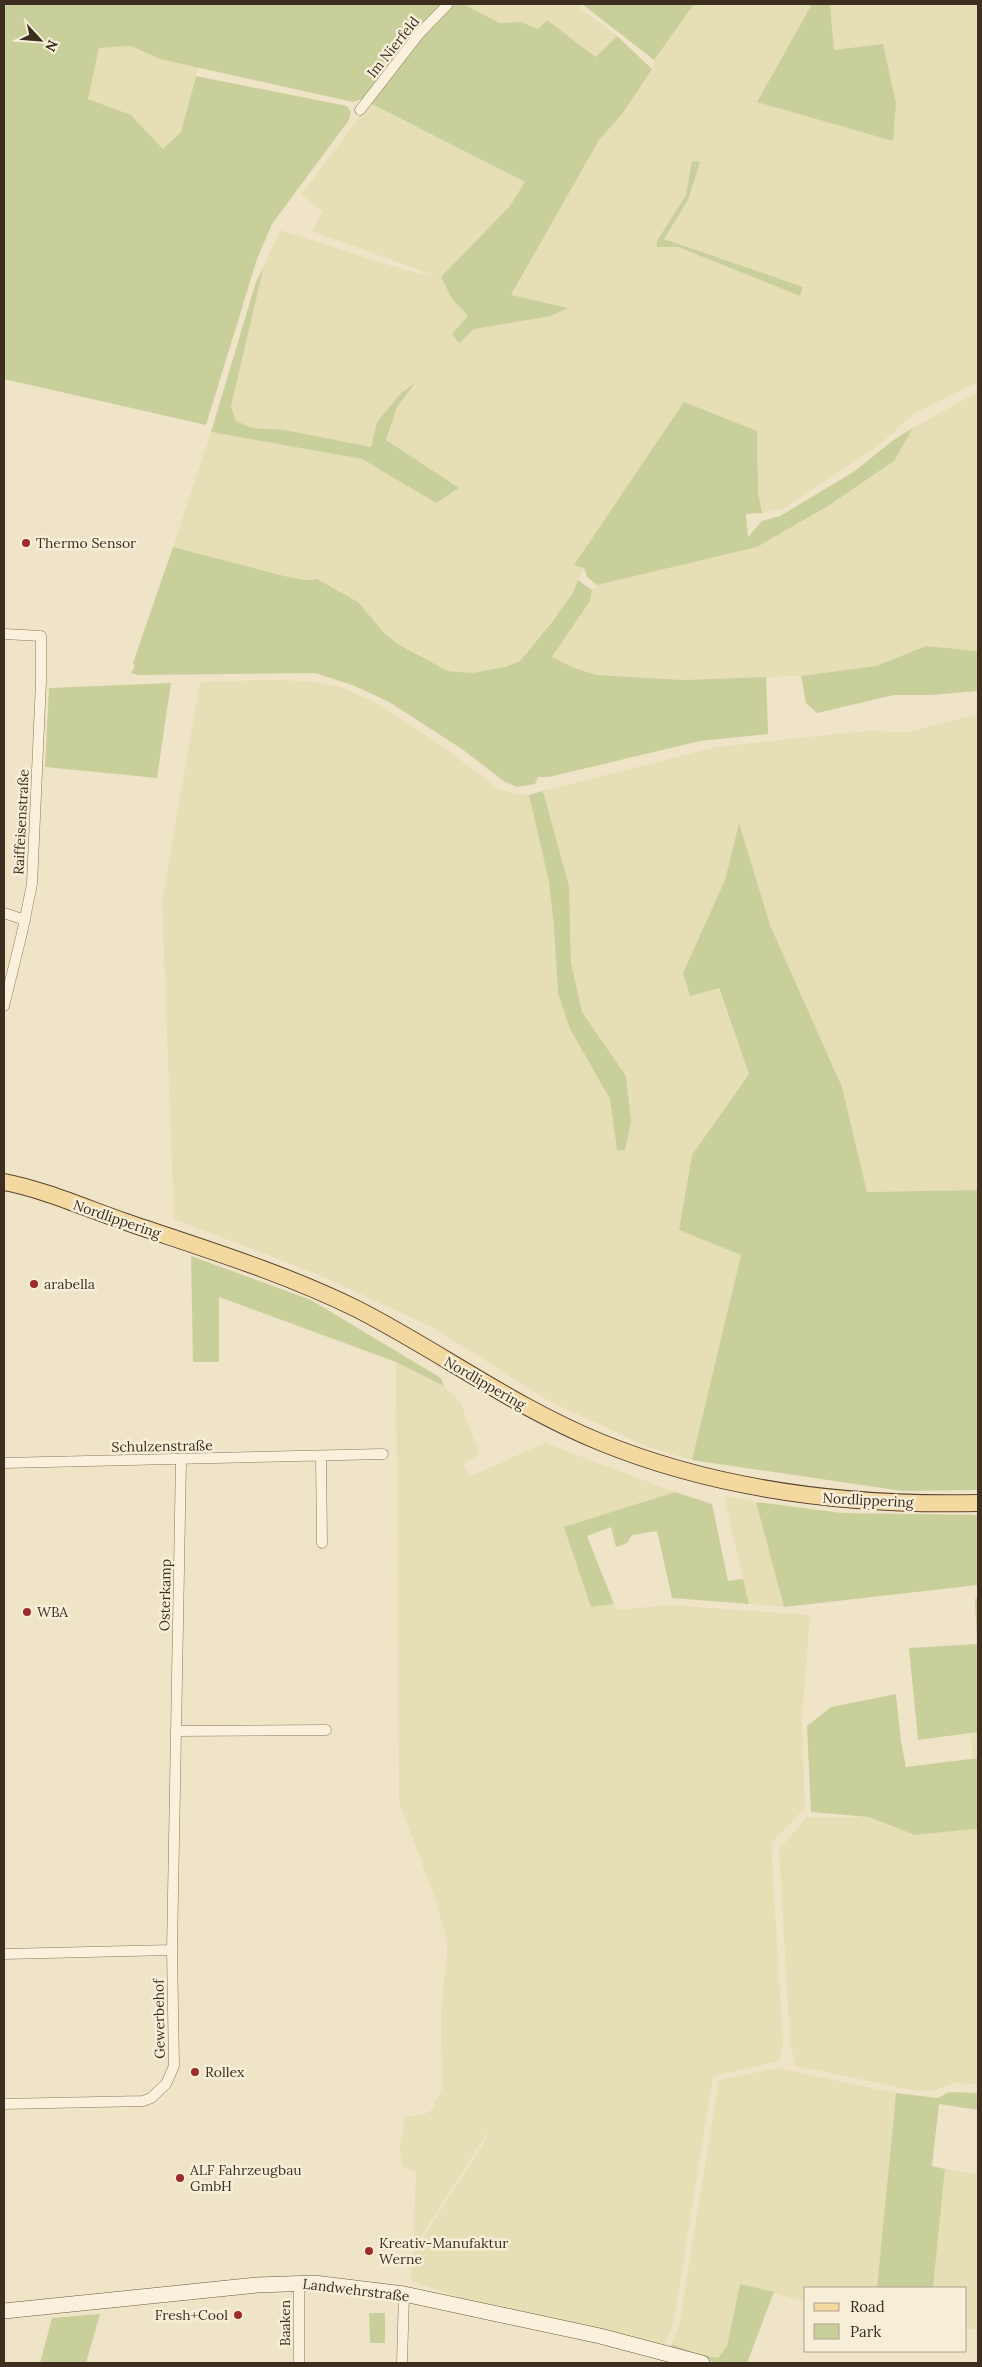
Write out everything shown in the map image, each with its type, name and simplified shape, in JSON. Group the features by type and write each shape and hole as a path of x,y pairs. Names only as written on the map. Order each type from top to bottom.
{"main road":[{"name":"Nordlippering","path":"7,1182 238,1259 296,1281 379,1321 495,1390 553,1421 637,1456 724,1481 793,1494 906,1503 978,1503"}],"street":[{"name":"Im Nierfeld","path":"360,110 419,34 448,4"},
{"name":"Raiffeisenstraße","path":"4,634 41,636 41,681 32,884 4,1006"},
{"path":"4,914 25,920"},
{"name":"Schulzenstraße","path":"4,1463 383,1454"},
{"path":"321,1456 322,1543"},
{"name":"Osterkamp","path":"172,1950 181,1460"},
{"path":"176,1730 326,1730"},
{"path":"4,1954 172,1950"},
{"name":"Gewerbehof","path":"4,2104 143,2101 159,2092 166,2084 174,2066 172,1950"},
{"name":"Landwehrstraße","path":"4,2311 298,2282 404,2294 608,2338 702,2363"},
{"name":"Baaken","path":"298,2282 299,2363"},
{"path":"402,2363 404,2294"}],"shaded area":[{"path":"464,4 575,4 617,36 597,57 547,20 539,29 521,22 499,23"},
{"path":"694,4 812,4 757,102 893,141 896,103 883,44 834,51 830,4 978,4 978,382 915,413 878,446 783,509 762,513 758,492 757,431 574,565 584,568 572,594 520,661 505,667 472,673 448,671 398,643 384,633 358,602 317,579 305,580 284,576 173,547 211,432 362,459 436,503 458,488 386,440 397,407 414,384 377,422 371,447 285,430 252,428 236,421 231,406 264,266 280,230 405,270 436,276 312,231 323,211 301,195 370,103 525,182 509,207 441,277 452,299 468,316 452,334 459,343 474,329 551,316 567,308 511,296 599,140 623,113 652,69 654,60","holes":["692,161 700,162 688,200 664,239 802,287 800,296 678,247 657,247 658,241 686,195"]},
{"path":"131,46 160,59 198,67 181,132 164,150 131,115 88,99 99,48"},
{"path":"978,392 978,651 926,646 876,666 801,676 684,680 596,675 572,667 552,657 590,601 592,590 597,585 757,547 828,506 894,461 913,428"},
{"path":"309,681 338,686 377,703 442,746 500,790 529,795 549,882 570,1029 610,1099 617,1150 626,1076 582,1012 571,963 569,886 543,791 716,747 866,731 908,732 978,714 978,1190 867,1192 842,1087 770,925 739,824 725,880 683,973 718,988 749,1074 692,1155 679,1230 741,1255 692,1460 648,1447 549,1401 434,1328 317,1274 174,1219 162,902 200,682"},
{"path":"396,1362 444,1386 461,1403 479,1454 464,1464 469,1477 545,1443 675,1492 565,1527 591,1607 614,1604 617,1610 668,1605 810,1615 802,1720 805,1808 771,1843 783,2045 779,2061 713,2076 673,2324 664,2347 481,2305 411,2281 412,2255 486,2139 487,2130 484,2138 413,2249 416,2172 402,2166 400,2148 405,2117 424,2114 432,2110 442,2088 441,2014 447,1941 436,1901 399,1802"},
{"path":"724,1496 756,1502 784,1607 749,1604"},
{"path":"978,1732 978,1758 973,1758 970,1733"},
{"path":"807,1817 869,1817 915,1835 974,1829 978,1831 978,2084 954,2083 932,2091 911,2090 796,2066 790,2043 779,1849"},
{"path":"777,2068 896,2093 877,2287 804,2287 804,2301 740,2284 727,2346 718,2358 698,2354 672,2344 679,2326 719,2080"},
{"path":"945,2169 978,2174 978,2330 967,2328 967,2287 933,2287"}],"green space":[{"path":"4,4 443,4 367,97 353,102 160,59 131,46 99,48 88,99 131,115 163,149 181,132 196,76 347,106 351,112 349,120 272,224 257,259 206,425 4,379"},
{"path":"451,4 464,4 499,23 521,22 538,29 547,20 596,57 617,36 652,69 623,113 599,140 511,295 568,308 551,316 474,329 459,343 452,334 468,316 452,299 441,277 509,207 525,182 370,103 422,35"},
{"path":"582,4 694,4 654,60"},
{"path":"812,4 830,4 834,50 883,44 896,103 893,141 757,102"},
{"path":"692,161 700,162 688,200 664,239 803,287 800,296 678,247 657,247 657,241 686,195"},
{"path":"264,266 231,406 236,421 252,428 285,430 371,447 377,422 401,393 415,383 397,407 386,440 459,488 436,503 362,459 211,432 256,282"},
{"path":"684,402 757,431 758,492 762,513 746,514 748,537 762,521 780,516 855,471 892,441 913,428 894,461 828,506 757,547 597,585 587,577 584,568 574,565"},
{"path":"173,547 284,576 305,580 317,579 358,602 384,633 398,644 448,671 472,673 505,667 520,661 572,594 578,580 592,590 590,601 552,657 572,667 596,675 684,680 766,677 768,734 700,741 549,777 538,777 535,784 517,787 505,782 462,749 389,702 355,686 315,673 139,675 131,673 135,666 133,663"},
{"path":"926,646 978,651 978,691 931,695 894,695 817,713 806,703 801,676 876,666"},
{"path":"171,683 157,778 45,767 49,688"},
{"path":"543,791 569,886 571,963 582,1012 626,1076 631,1121 625,1150 617,1150 610,1099 570,1029 558,993 549,882 529,795"},
{"path":"739,823 770,925 842,1087 867,1192 978,1190 978,1490 902,1491 692,1460 741,1255 679,1230 692,1155 749,1074 719,988 690,996 683,973 725,880"},
{"path":"191,1256 311,1300 441,1378 444,1386 396,1362 219,1297 219,1362 193,1362"},
{"path":"675,1492 712,1504 728,1581 743,1579 749,1604 672,1598 657,1531 632,1535 627,1543 616,1547 611,1527 587,1536 614,1604 591,1607 564,1527"},
{"path":"756,1502 842,1513 978,1515 978,1585 784,1607"},
{"path":"978,1598 978,1732 918,1740 909,1648 977,1644 975,1599"},
{"path":"896,1694 906,1767 978,1758 978,1831 974,1829 915,1835 869,1817 811,1812 807,1726 831,1707"},
{"path":"949,2092 978,2093 978,2110 939,2104 932,2166 945,2169 933,2287 877,2287 896,2093 938,2098"},
{"path":"740,2284 774,2292 747,2363 718,2363 670,2349 672,2344 698,2354 718,2358 727,2346"},
{"path":"369,2313 385,2313 385,2343 370,2343"},
{"path":"100,2314 86,2363 40,2363 52,2318"}],"place":[{"name":"Thermo Sensor","path":"26,543"},
{"name":"arabella","path":"34,1284"},
{"name":"WBA","path":"27,1612"},
{"name":"Rollex","path":"195,2072"},
{"name":"ALF Fahrzeugbau GmbH","path":"180,2178"},
{"name":"Kreativ-Manufaktur Werne","path":"369,2251"},
{"name":"Fresh+Cool","path":"238,2315"}]}
